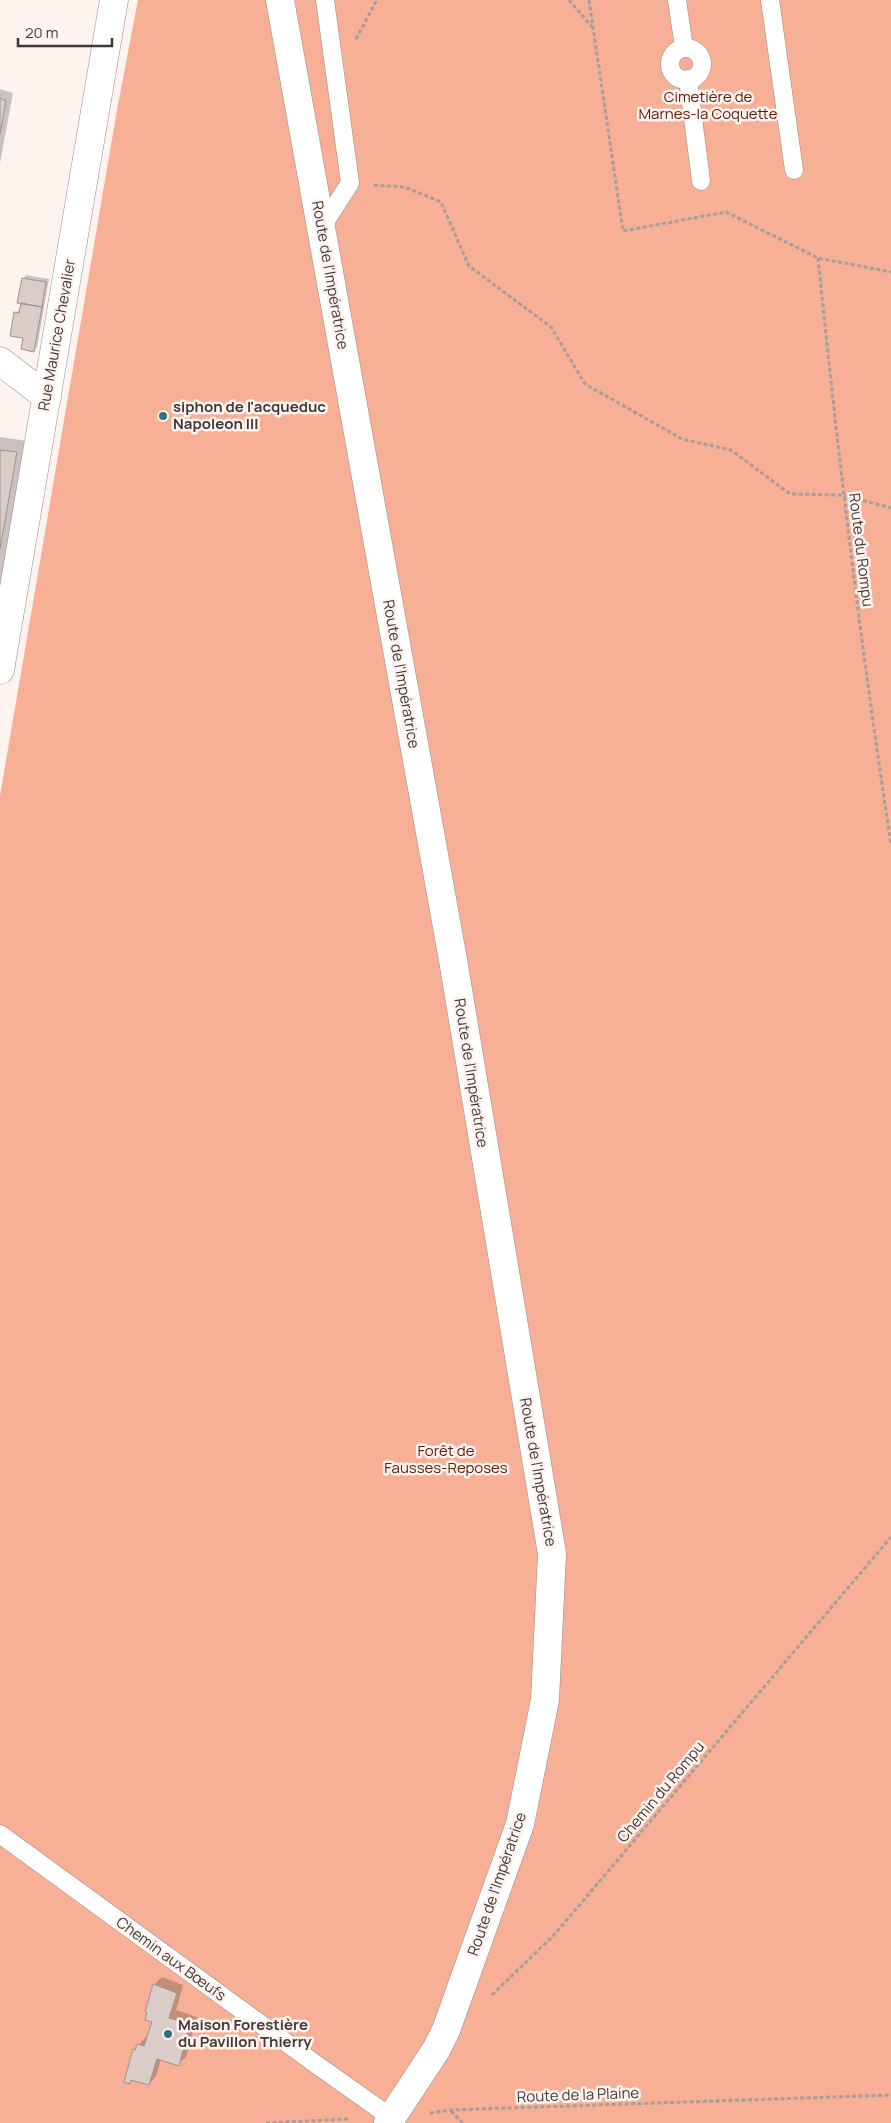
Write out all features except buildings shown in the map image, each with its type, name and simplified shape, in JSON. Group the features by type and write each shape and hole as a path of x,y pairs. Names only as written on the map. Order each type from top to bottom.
{"street":[{"name":"Rue Maurice Chevalier","path":"0,670 114,0"},
{"name":"Route de l'Impératrice","path":"280,0 453,960 552,1554 545,1700 520,1824 446,2030 436,2050 390,2120"},
{"path":"0,361 46,397"}],"lane":[{"path":"321,228 350,183 325,0"},
{"path":"677,0 684,48 697,52 702,58 702,67 699,74 688,79 701,181"},
{"path":"770,0 794,170"},
{"name":"Chemin aux Bœufs","path":"0,1834 390,2120"}],"path":[{"path":"333,59 356,40 377,0"},
{"path":"569,0 594,29"},
{"path":"589,0 623,231 726,212 818,258 891,272"},
{"path":"350,183 405,187 441,202 469,266 551,327 585,384 682,440 731,450 790,494 843,495 891,508"},
{"name":"Route du Rompu","path":"818,258 843,495 871,717 891,844"},
{"name":"Chemin du Rompu","path":"485,2002 554,1934 891,1538"},
{"name":"Route de la Plaine","path":"266,2123 390,2120 451,2110 891,2096"},
{"path":"451,2110 463,2123"}],"green space":[{"name":"Forêt de Fausses-Reposes","path":"138,0 891,0 891,2123 0,2123 0,796 117,110"}],"place":[{"name":"siphon de l'acqueduc Napoleon III","path":"163,416"},
{"name":"Maison Forestière du Pavillon Thierry","path":"168,2034"}],"park label":[{"name":"Cimetière de Marnes-la Coquette","path":"708,106"}]}
